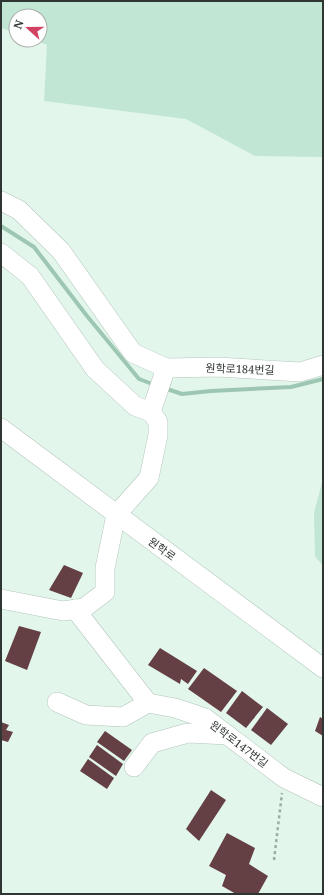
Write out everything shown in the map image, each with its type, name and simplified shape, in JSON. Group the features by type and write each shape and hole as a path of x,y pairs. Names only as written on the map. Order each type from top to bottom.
{"street":[{"path":"1,201 19,210 61,251 133,353 165,373 153,407 158,422 158,435 149,478 116,515 105,568 105,592 84,608 63,611 1,599"},
{"path":"1,253 30,276 95,369 135,406 153,407"},
{"name":"원학로184번길","path":"165,373 218,367 300,372 323,365"},
{"name":"원학로","path":"1,428 323,668"},
{"path":"56,702 86,715 123,717 148,703 75,609"},
{"name":"원학로147번길","path":"148,703 175,708 205,718 284,778 323,796"},
{"path":"134,767 152,743 188,733 228,735"}],"path":[{"path":"274,860 284,778"}],"green space":[{"path":"1,1 323,1 323,157 255,156 186,119 44,101 48,48 48,8 8,8 8,30 1,28"},
{"path":"323,479 323,566 315,556 314,513"}],"building":[{"path":"64,565 83,573 71,598 49,590"},
{"path":"19,626 41,632 27,670 5,661"},
{"path":"160,648 197,671 188,684 181,679 180,684 148,665"},
{"path":"204,668 237,691 221,712 188,689"},
{"path":"242,691 263,707 246,728 226,713"},
{"path":"267,708 288,724 271,745 251,730"},
{"path":"320,717 323,719 323,736 315,731"},
{"path":"1,722 9,725 6,730 13,732 8,742 1,740"},
{"path":"105,731 132,750 124,761 97,742"},
{"path":"97,745 123,764 116,776 89,757"},
{"path":"88,759 114,778 107,789 80,771"},
{"path":"211,790 226,800 199,841 186,829"},
{"path":"227,833 255,848 249,864 268,876 258,894 236,894 222,886 226,875 209,866"}],"waterway":[{"path":"1,226 34,247 87,316 139,379 155,385"},
{"path":"164,388 182,394 291,387 323,379"}]}
